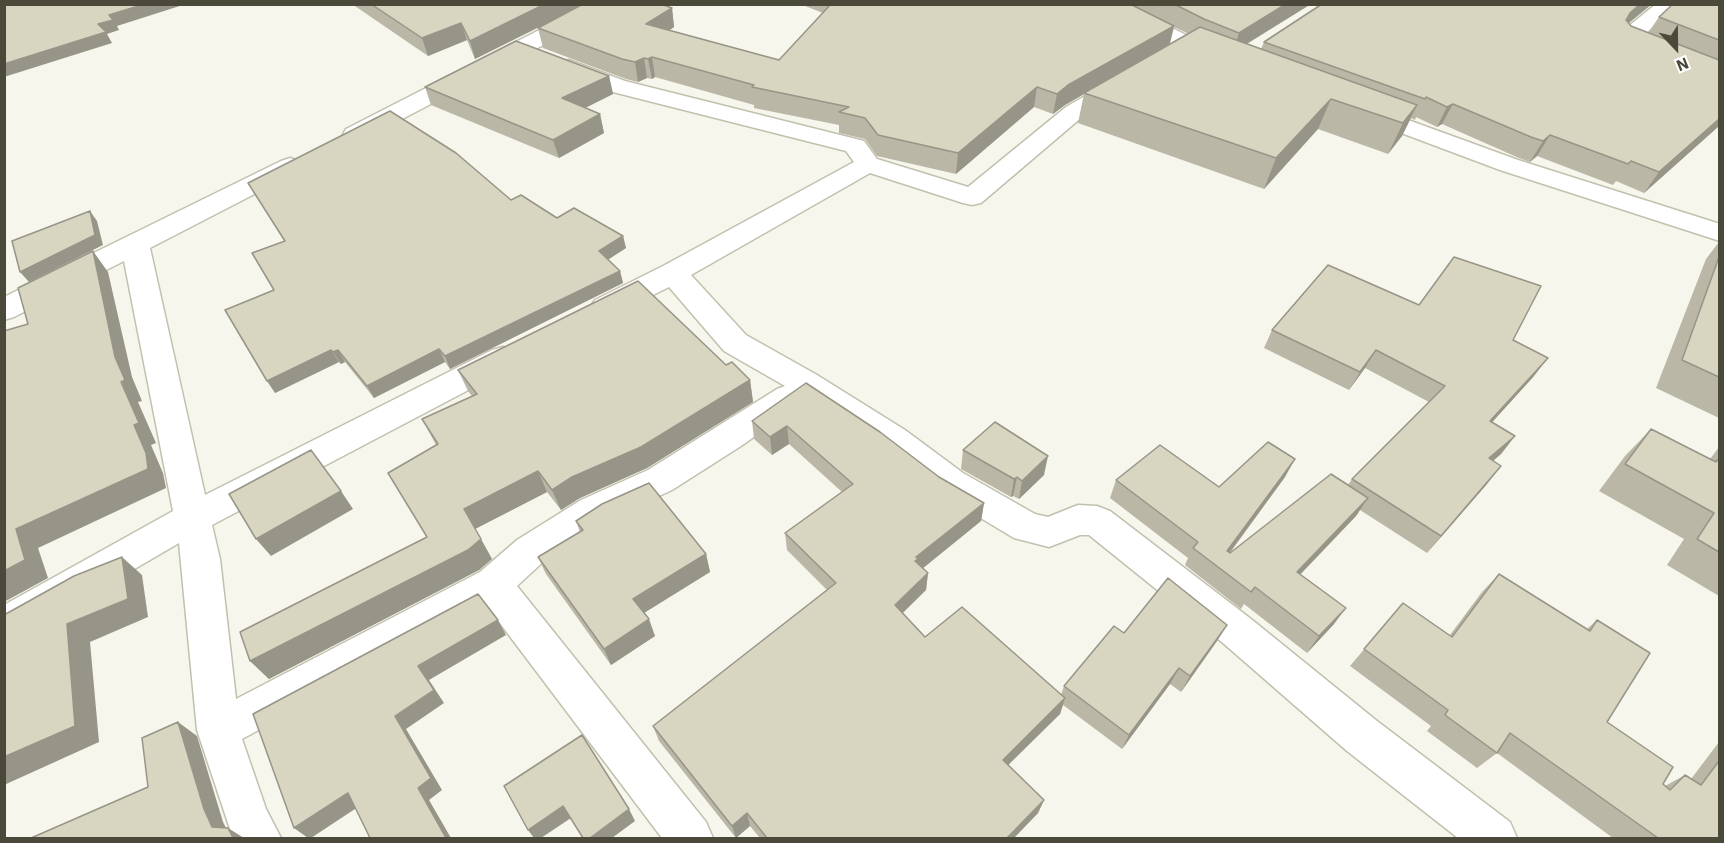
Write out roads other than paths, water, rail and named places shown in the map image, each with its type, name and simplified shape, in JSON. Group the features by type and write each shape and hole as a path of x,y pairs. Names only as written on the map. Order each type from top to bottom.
{"street":[{"path":"4,310 522,50 607,4"},
{"path":"1107,4 1190,46 1241,62"},
{"path":"1669,4 1628,39 1719,76"},
{"path":"522,50 617,86 855,146 868,164 972,197 1074,112 1190,46"},
{"path":"1344,104 1509,165 1719,233"},
{"path":"580,320 673,273 868,164"},
{"path":"135,245 201,559 218,730 248,821 258,838"},
{"path":"673,273 735,343 806,383 893,439 951,483 1027,527 1049,532 1078,520 1098,521 1238,631 1362,736 1494,838"},
{"path":"4,625 192,518 528,345"},
{"path":"218,730 493,584 530,551 585,515 660,480 762,416 806,383"},
{"path":"493,584 690,838"}]}
